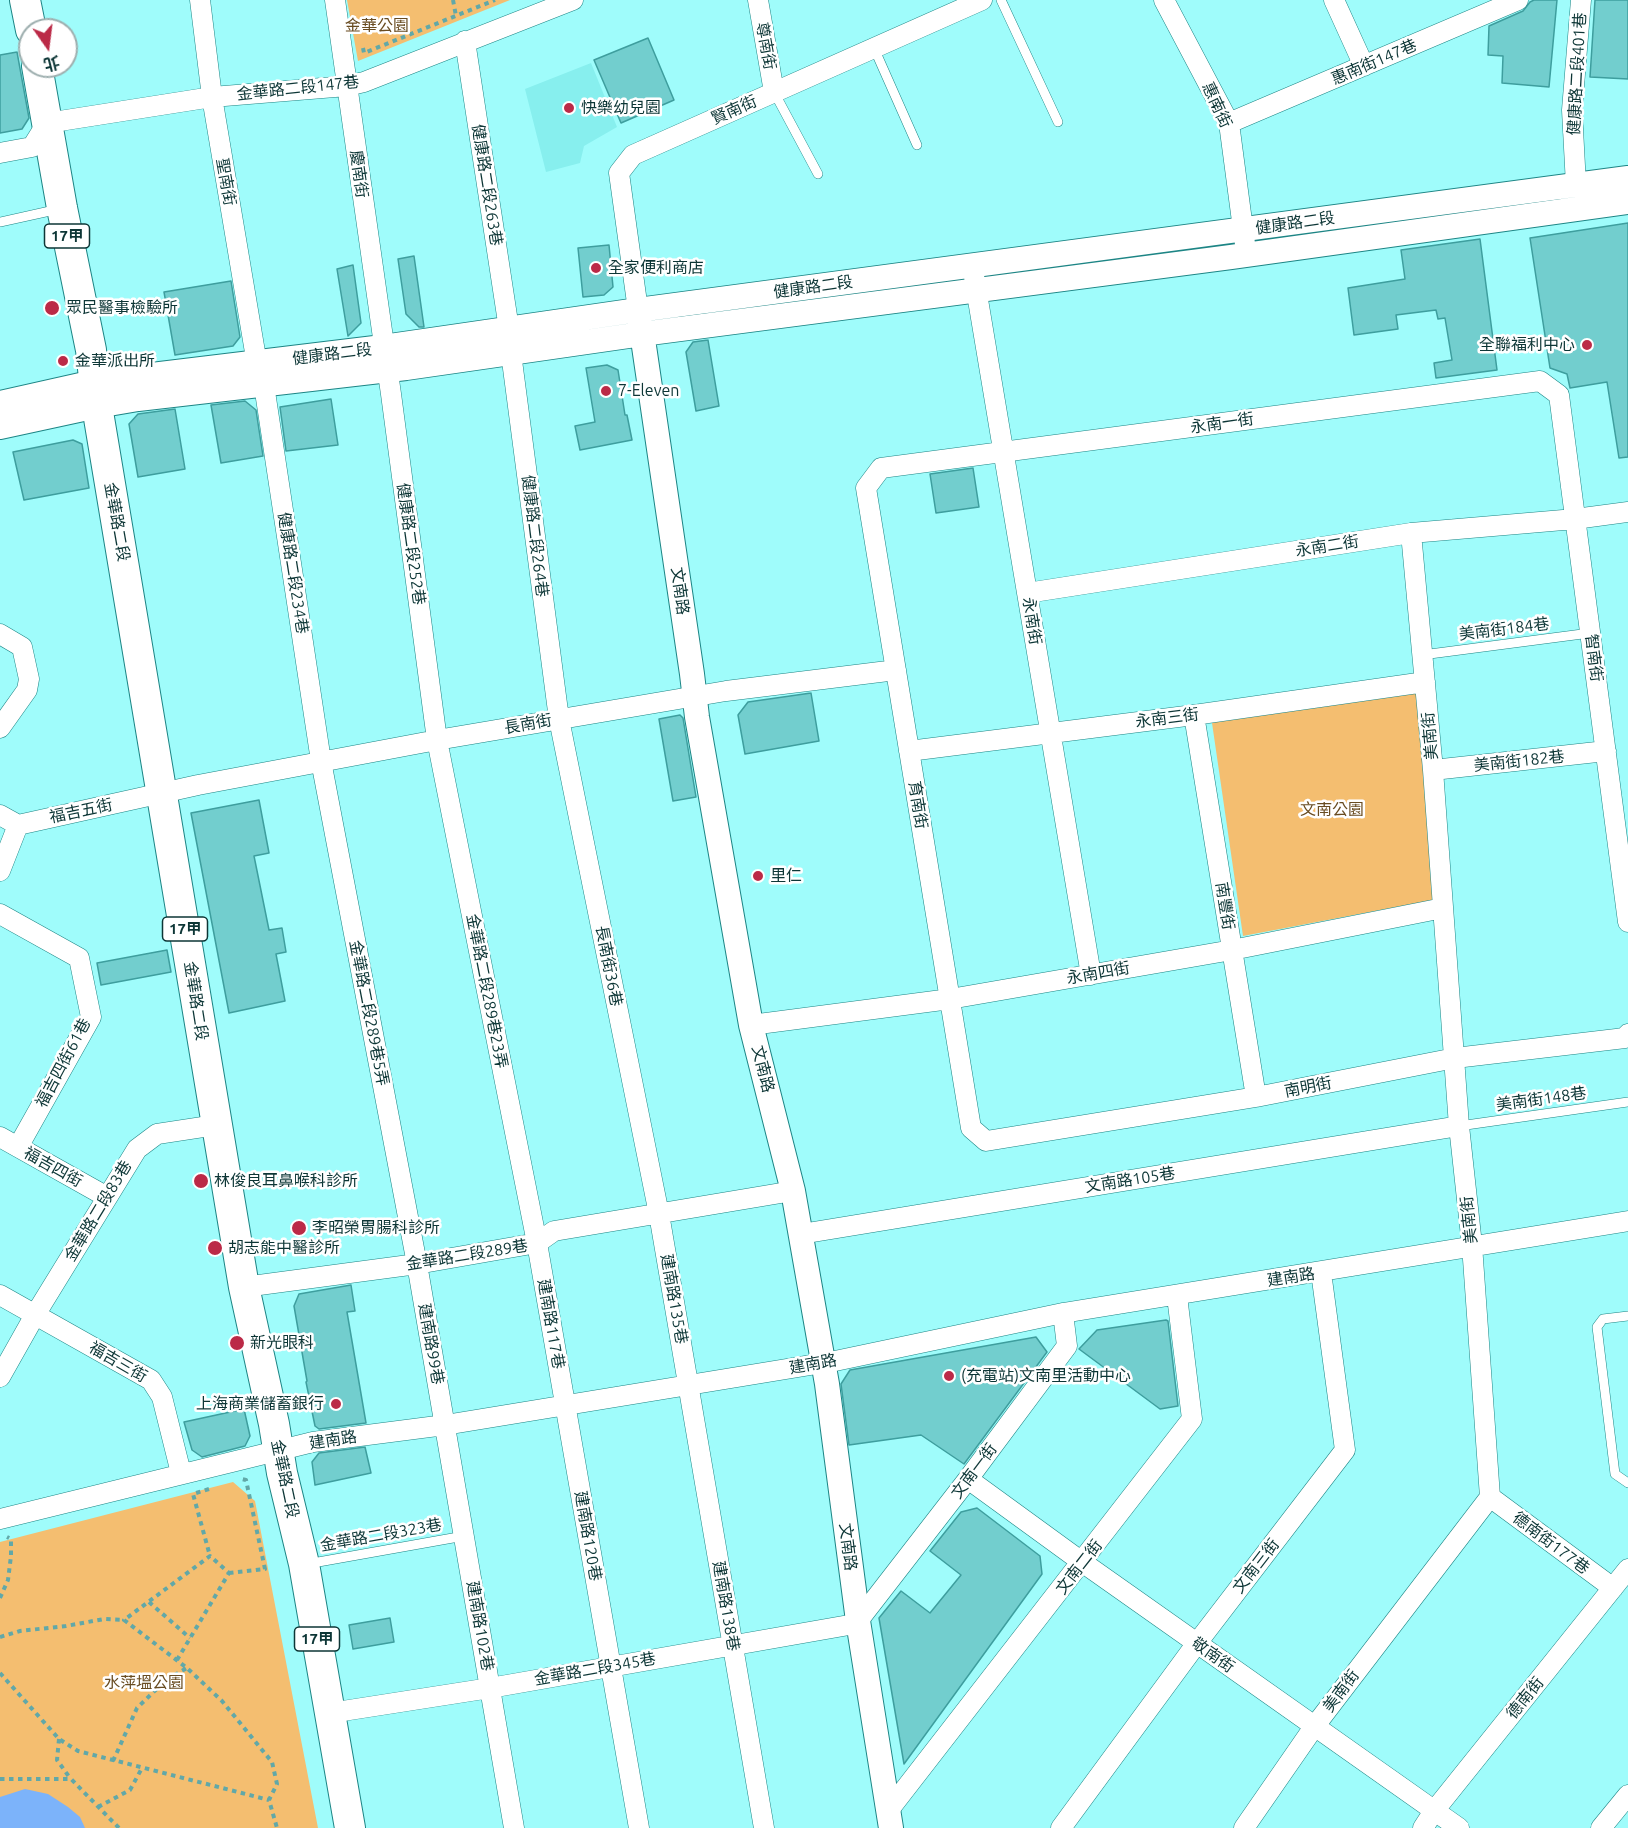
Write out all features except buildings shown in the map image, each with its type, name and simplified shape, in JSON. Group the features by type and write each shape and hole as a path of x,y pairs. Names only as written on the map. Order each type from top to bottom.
{"main road":[{"path":"26,0 29,18"},
{"name":"金華路二段","path":"39,78 62,208 91,350 95,394 244,1287 304,1564 350,1828"}],"street":[{"name":"聖南街","path":"200,0 212,97 261,375"},
{"name":"慶南街","path":"335,0 385,359"},
{"name":"金華路二段147巷","path":"47,123 212,97 347,86 364,82 573,0"},
{"name":"尊南街","path":"759,0 774,92"},
{"name":"賢南街","path":"638,310 619,173 633,155 982,0"},
{"name":"惠南街","path":"1164,0 1229,123 1246,254"},
{"path":"1334,0 1364,66"},
{"name":"惠南街147巷","path":"1229,123 1518,0"},
{"name":"健康路二段401巷","path":"1576,185 1572,110 1581,0"},
{"name":"健康路二段263巷","path":"465,41 509,329"},
{"path":"0,153 32,147 47,123"},
{"name":"健康路二段","path":"385,359 509,329 638,310 1628,178"},
{"name":"健康路二段","path":"0,403 95,394 385,359 511,354 642,334 1628,202"},
{"name":"永南街","path":"973,266 1090,975"},
{"name":"文南路","path":"638,310 699,729 751,1025 793,1191 823,1363 858,1621 889,1820"},
{"name":"健康路二段264巷","path":"511,354 559,719"},
{"name":"健康路二段252巷","path":"385,359 437,740"},
{"name":"健康路二段234巷","path":"261,375 321,761"},
{"name":"永南一街","path":"881,468 1540,381 1559,395"},
{"name":"健康路二段","path":"0,427 95,394"},
{"name":"智南街","path":"1559,395 1628,922"},
{"name":"育南街","path":"881,468 866,488 971,1128 986,1141"},
{"name":"永南二街","path":"1027,593 1411,533 1575,519 1628,512"},
{"name":"美南街","path":"1244,1828 1314,1726 1490,1497 1472,1245 1459,1126 1433,770 1411,533"},
{"path":"0,634 22,646 29,679 27,690 0,728"},
{"name":"長南街","path":"163,794 321,761 559,719 726,691 896,670"},
{"name":"永南三街","path":"909,751 1194,715 1425,682"},
{"name":"南豐街","path":"1194,715 1256,1097"},
{"name":"長南街36巷","path":"559,719 659,1214"},
{"name":"金華路二段289巷23弄","path":"437,740 537,1243"},
{"name":"美南街182巷","path":"1433,770 1606,751"},
{"name":"金華路二段289巷5弄","path":"321,761 417,1264"},
{"name":"福吉五街","path":"18,825 163,794"},
{"path":"0,816 18,825 0,871"},
{"name":"永南四街","path":"751,1025 950,999 1232,950 1443,908"},
{"name":"福吉四街61巷","path":"0,914 79,958 91,1017 18,1147"},
{"name":"南明街","path":"986,1141 1256,1097 1455,1058 1624,1038 1628,1034"},
{"name":"金華路二段83巷","path":"0,1377 136,1149 157,1134 216,1125"},
{"name":"文南路105巷","path":"801,1234 1459,1126"},
{"name":"福吉四街","path":"0,1137 107,1197"},
{"name":"金華路二段289巷","path":"244,1287 417,1264 537,1243 554,1231 793,1191"},
{"name":"建南路135巷","path":"659,1214 688,1385"},
{"name":"建南路","path":"0,1519 313,1442 445,1425 823,1363 1063,1313 1628,1221"},
{"name":"建南路117巷","path":"537,1243 566,1405"},
{"name":"建南路99巷","path":"417,1264 445,1425"},
{"name":"文南三街","path":"1061,1828 1197,1643 1346,1450 1321,1272"},
{"name":"福吉三街","path":"0,1295 151,1380 162,1397 181,1473"},
{"name":"文南二街","path":"889,1820 1192,1419 1177,1296"},
{"name":"文南一街","path":"858,1621 1067,1346 1063,1313"},
{"name":"建南路138巷","path":"688,1385 764,1828"},
{"name":"建南路120巷","path":"566,1405 639,1828"},
{"name":"建南路102巷","path":"445,1425 514,1828"},
{"name":"敬南街","path":"968,1479 1082,1563 1460,1828"},
{"name":"德南街177巷","path":"1490,1497 1613,1588"},
{"name":"德南街","path":"1423,1828 1434,1811 1628,1569"},
{"name":"金華路二段345巷","path":"330,1713 611,1667 849,1625 858,1621"},
{"path":"1601,1828 1628,1795"}],"lane":[{"path":"1001,0 1058,122"},
{"path":"874,48 917,146"},
{"path":"774,92 818,174"},
{"path":"0,222 62,208"},
{"name":"美南街184巷","path":"1422,655 1590,633"},
{"name":"美南街148巷","path":"1459,1126 1628,1102"},
{"path":"1628,1316 1603,1319 1597,1328 1615,1474 1628,1483"},
{"name":"金華路二段323巷","path":"304,1564 464,1536"}],"path":[{"path":"453,0 456,16"},
{"path":"362,42 364,53 495,0"},
{"path":"213,1488 193,1494 210,1556 229,1573 265,1569 246,1480 232,1482"},
{"path":"0,1534 11,1539 11,1556 8,1580 0,1598"},
{"path":"124,1620 210,1556"},
{"path":"177,1660 229,1573"},
{"path":"148,1602 190,1638"},
{"path":"0,1637 20,1631 104,1619 124,1620 187,1668 222,1701 272,1762 277,1784 269,1800 278,1828"},
{"path":"113,1761 137,1708 166,1680 187,1668"},
{"path":"0,1674 59,1739 78,1751 269,1800"},
{"path":"59,1739 57,1760 71,1779 119,1828"},
{"path":"98,1808 130,1790 142,1768"},
{"path":"0,1779 71,1779"}],"shaded area":[{"name":"快樂幼兒園","path":"591,63 617,127 584,146 580,163 546,172 525,89"},
{"path":"25,1789 48,1794 68,1807 80,1817 85,1828 0,1828 0,1797"}],"green space":[{"name":"金華公園","path":"347,0 510,0 358,61"},
{"name":"文南公園","path":"1432,690 1444,898 1243,936 1211,716"},
{"name":"水萍塭公園","path":"233,1482 255,1501 318,1828 0,1828 0,1542"}],"place":[{"name":"快樂幼兒園","path":"569,108"},
{"name":"全家便利商店","path":"596,268"},
{"name":"眾民醫事檢驗所","path":"52,308"},
{"name":"全聯福利中心","path":"1587,345"},
{"name":"金華派出所","path":"63,361"},
{"name":"7-Eleven","path":"606,391"},
{"name":"里仁","path":"758,876"},
{"name":"林俊良耳鼻喉科診所","path":"201,1181"},
{"name":"李昭榮胃腸科診所","path":"299,1228"},
{"name":"胡志能中醫診所","path":"215,1248"},
{"name":"新光眼科","path":"237,1343"},
{"name":"(充電站)文南里活動中心","path":"949,1376"},
{"name":"上海商業儲蓄銀行","path":"336,1404"}]}
